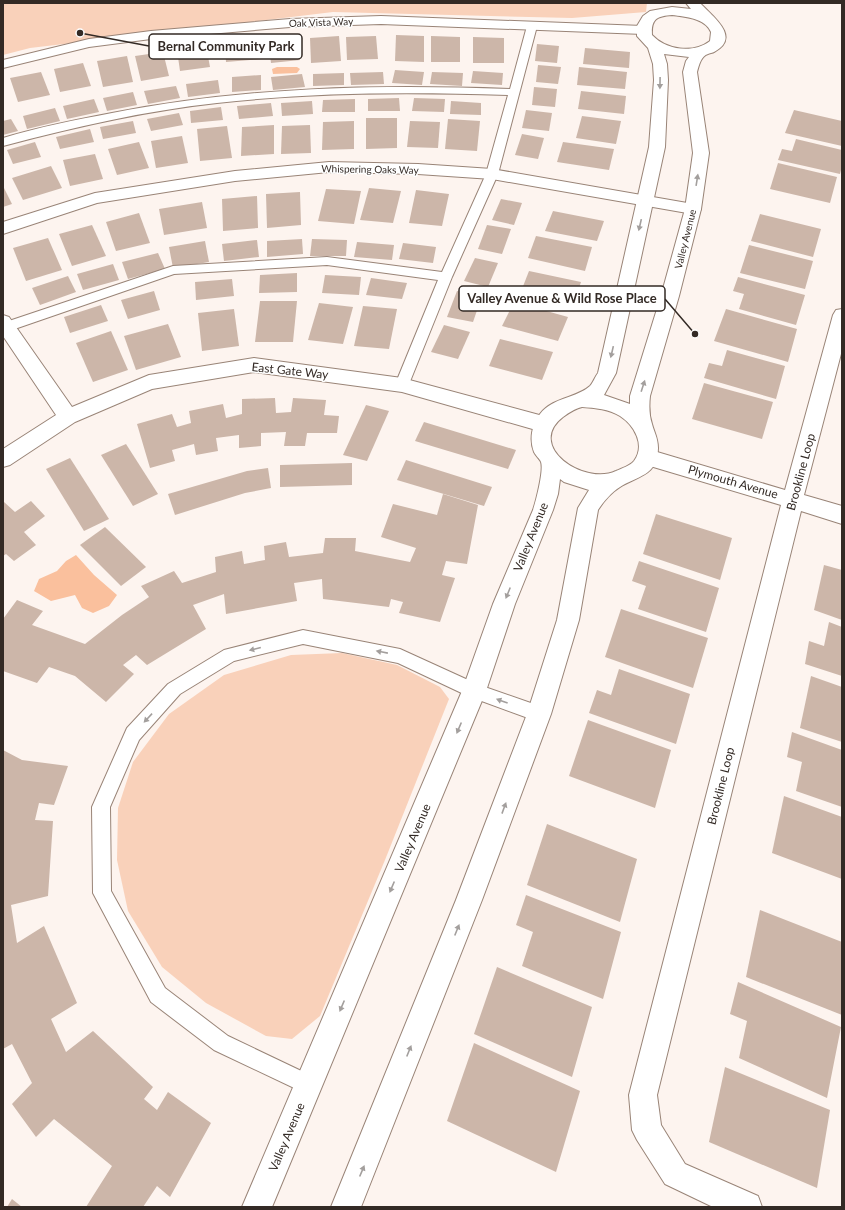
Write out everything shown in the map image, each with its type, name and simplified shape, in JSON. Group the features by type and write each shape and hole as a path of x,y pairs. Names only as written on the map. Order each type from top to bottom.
{"street":[{"path":"654,15 662,3"},
{"name":"Valley Avenue","path":"654,45 668,51 684,54 700,52 710,48 717,41 719,34 716,26 707,19 693,3"},
{"path":"582,400 597,391 607,373 646,201 658,140 661,80 660,64 654,45 648,40 643,30 644,24 654,15 667,12 681,11 695,14 707,19"},
{"name":"Oak Vista Way","path":"3,64 89,43 290,23 381,20 643,30"},
{"name":"Valley Avenue","path":"642,425 639,407 640,396 670,296 693,209 701,153 690,72 693,61 700,52"},
{"name":"Whispering Oaks Way","path":"3,228 95,198 235,176 329,167 418,169 492,174 693,209"},
{"name":"Brookline Loop","path":"747,1207 675,1174 647,1130 643,1096 842,315"},
{"path":"4,326 68,417"},
{"name":"East Gate Way","path":"3,459 68,417 149,382 254,365 402,384 543,424"},
{"path":"582,400 600,400 616,405 631,414 642,425 648,441 647,457 639,469 627,478 611,483 588,483 568,476 551,464 543,451 540,437 543,424 552,412 566,404 582,400"},
{"name":"Plymouth Avenue","path":"647,457 842,515"},
{"name":"Valley Avenue","path":"257,1207 474,691 504,604 543,510 548,494 551,464"},
{"path":"346,1207 469,900 538,714 568,620 588,508 595,497 611,483"}],"lane":[{"path":"402,384 446,278 492,174 532,26"},
{"path":"3,142 30,134 132,112 239,96 417,89 514,92"},
{"path":"4,326 173,270 327,261 446,278"},
{"path":"309,1085 221,1043 158,995 102,893 101,807 133,734 174,690 230,655 303,637 400,656 474,691 538,714"}],"shaded area":[{"path":"3,3 647,3 646,12 572,18 333,12 30,48 3,55"},
{"path":"277,67 297,67 300,69 297,73 273,74 272,69"},
{"path":"76,555 94,575 117,595 109,606 93,613 82,608 75,595 51,601 34,591 39,579 57,571 66,561"},
{"path":"342,653 397,665 440,687 449,699 385,860 320,1016 292,1039 266,1036 206,1003 162,967 128,911 117,860 118,808 133,762 169,714 224,675 291,655"}],"building":[{"path":"396,35 424,36 424,62 395,61"},
{"path":"339,36 341,61 311,63 310,38"},
{"path":"376,36 378,59 347,60 346,37"},
{"path":"431,36 460,37 460,62 431,62"},
{"path":"296,37 300,60 271,63 268,40"},
{"path":"473,37 504,38 504,63 473,63"},
{"path":"260,40 262,59 226,62 225,42"},
{"path":"537,44 559,46 557,63 535,61"},
{"path":"206,46 210,67 180,71 177,50"},
{"path":"585,48 630,52 629,68 583,64"},
{"path":"163,52 169,76 141,81 135,56"},
{"path":"127,56 133,82 103,87 97,61"},
{"path":"83,63 91,86 60,92 54,69"},
{"path":"538,65 561,67 558,84 536,82"},
{"path":"579,67 627,72 625,89 577,85"},
{"path":"395,70 424,72 422,85 392,83"},
{"path":"473,71 503,73 502,85 471,83"},
{"path":"41,72 50,95 18,102 10,78"},
{"path":"383,72 384,84 351,85 350,73"},
{"path":"432,72 463,73 462,86 430,84"},
{"path":"344,73 344,85 313,86 313,74"},
{"path":"302,74 305,87 273,90 271,77"},
{"path":"261,75 261,90 232,92 232,77"},
{"path":"218,80 220,93 188,97 186,84"},
{"path":"176,86 180,98 148,104 144,91"},
{"path":"534,87 557,89 555,107 532,105"},
{"path":"581,91 626,96 624,114 578,109"},
{"path":"133,92 137,105 107,111 103,98"},
{"path":"399,98 400,111 368,111 368,99"},
{"path":"414,98 445,99 444,112 412,111"},
{"path":"94,99 99,112 67,119 63,106"},
{"path":"355,99 355,112 322,112 323,100"},
{"path":"312,101 313,114 282,116 281,103"},
{"path":"451,101 481,103 481,115 450,114"},
{"path":"271,103 273,116 239,119 237,106"},
{"path":"221,107 223,120 191,123 190,111"},
{"path":"55,108 60,121 27,129 23,116"},
{"path":"526,110 552,113 549,131 522,128"},
{"path":"794,110 842,121 842,146 785,133"},
{"path":"179,113 183,125 151,131 147,119"},
{"path":"582,116 621,121 616,144 576,138"},
{"path":"366,118 397,118 397,148 366,149"},
{"path":"11,119 18,131 3,135 3,121"},
{"path":"448,119 480,121 477,151 445,149"},
{"path":"133,121 136,133 103,139 100,127"},
{"path":"354,121 354,149 322,150 323,122"},
{"path":"410,121 440,122 438,148 407,147"},
{"path":"274,125 274,154 241,156 242,127"},
{"path":"310,125 311,153 281,154 282,126"},
{"path":"227,126 232,158 200,161 197,129"},
{"path":"90,129 94,142 60,149 56,137"},
{"path":"522,134 544,138 538,159 515,155"},
{"path":"182,136 188,163 156,168 151,141"},
{"path":"796,139 842,150 842,166 840,174 778,160 782,149 792,151"},
{"path":"35,142 41,157 13,164 7,150"},
{"path":"139,142 149,168 117,175 108,149"},
{"path":"563,142 614,149 609,170 557,162"},
{"path":"95,154 103,179 70,186 63,160"},
{"path":"778,163 837,177 830,203 770,189"},
{"path":"51,166 62,188 23,200 12,178"},
{"path":"3,186 12,204 3,207"},
{"path":"369,188 401,191 393,223 360,220"},
{"path":"326,189 361,191 354,224 318,221"},
{"path":"416,190 449,194 442,226 409,223"},
{"path":"300,192 301,225 267,228 266,194"},
{"path":"257,196 258,228 223,231 222,199"},
{"path":"501,199 522,203 514,225 492,220"},
{"path":"202,202 207,228 164,235 159,209"},
{"path":"553,211 604,221 597,241 545,231"},
{"path":"139,213 150,243 116,251 106,222"},
{"path":"760,214 821,229 813,257 751,241"},
{"path":"92,225 106,256 72,266 59,234"},
{"path":"487,225 511,229 502,254 478,249"},
{"path":"536,236 592,247 585,271 528,258"},
{"path":"48,238 62,270 26,281 13,248"},
{"path":"302,239 303,254 267,257 267,241"},
{"path":"312,239 347,240 346,256 310,256"},
{"path":"257,240 259,257 224,261 222,244"},
{"path":"205,241 209,262 173,268 169,247"},
{"path":"357,242 394,245 392,260 354,257"},
{"path":"403,243 436,247 433,263 399,259"},
{"path":"749,245 813,261 805,289 740,273"},
{"path":"158,253 165,269 128,279 122,262"},
{"path":"475,258 498,263 488,287 464,281"},
{"path":"113,264 119,280 83,290 77,274"},
{"path":"529,271 581,282 573,306 520,294"},
{"path":"297,273 297,292 259,293 260,275"},
{"path":"325,275 361,277 359,295 322,293"},
{"path":"68,276 76,292 40,305 32,288"},
{"path":"738,277 805,295 796,325 739,309 744,294 733,291"},
{"path":"371,278 407,283 402,299 366,295"},
{"path":"232,279 234,296 196,300 195,282"},
{"path":"154,291 160,310 128,319 121,300"},
{"path":"457,291 482,296 473,322 447,317"},
{"path":"260,301 297,301 293,342 255,342"},
{"path":"514,302 568,317 558,341 502,326"},
{"path":"319,303 353,307 343,344 308,340"},
{"path":"101,305 108,321 70,333 64,317"},
{"path":"363,306 397,309 389,349 354,346"},
{"path":"234,309 239,346 202,351 198,313"},
{"path":"726,309 797,329 788,362 714,341"},
{"path":"168,324 181,357 136,370 124,336"},
{"path":"444,325 470,332 458,359 431,352"},
{"path":"111,331 128,370 93,382 76,343"},
{"path":"500,339 553,352 542,380 489,366"},
{"path":"727,350 785,366 776,399 704,378 709,363 722,366"},
{"path":"704,383 773,402 762,439 692,419"},
{"path":"275,398 276,413 291,412 293,398 326,400 324,415 339,416 337,433 307,433 305,446 284,446 286,432 261,433 261,446 239,448 239,435 216,438 218,451 196,455 194,444 172,450 175,461 150,468 137,424 172,414 177,427 191,423 189,411 223,404 226,418 242,414 242,399"},
{"path":"366,405 389,411 367,461 343,455"},
{"path":"424,422 516,450 508,469 415,441"},
{"path":"126,444 158,494 133,506 101,455"},
{"path":"70,458 109,519 84,531 46,469"},
{"path":"406,460 492,487 484,506 397,480"},
{"path":"352,463 352,485 280,487 280,465"},
{"path":"268,468 271,488 245,493 175,515 168,494 247,471"},
{"path":"443,494 478,505 467,564 446,561 442,575 455,578 440,622 399,613 403,602 391,599 389,607 323,599 322,579 294,583 297,601 226,614 224,594 193,605 206,629 147,665 136,655 123,665 134,674 106,702 75,676 49,667 37,683 3,671 3,619 17,600 43,611 32,625 85,644 122,615 149,597 141,586 174,571 182,583 216,572 215,557 242,551 244,564 265,560 264,546 286,542 289,557 323,553 325,538 356,538 355,551 410,562 416,548 381,537 393,504 437,515"},
{"path":"31,501 45,516 24,532 36,545 14,561 6,554 3,556 3,503 4,502 15,512"},
{"path":"656,514 732,538 720,580 643,554"},
{"path":"105,527 146,567 121,586 80,545"},
{"path":"639,561 719,588 706,632 638,609 646,586 632,581"},
{"path":"824,565 842,570 842,620 814,610"},
{"path":"621,609 708,638 693,688 605,657"},
{"path":"829,622 842,627 842,676 805,664 809,641 824,646"},
{"path":"619,669 690,694 676,744 589,713 597,690 611,695"},
{"path":"811,676 842,687 842,742 800,728"},
{"path":"588,720 671,750 655,808 569,776"},
{"path":"792,732 842,750 842,807 796,791 802,762 787,757"},
{"path":"3,750 22,760 68,766 54,805 39,803 35,820 53,821 48,896 11,905 17,943 44,926 77,1003 51,1019 66,1052 93,1031 153,1087 144,1099 157,1110 168,1092 211,1123 170,1197 157,1186 143,1207 86,1207 112,1166 54,1119 36,1137 12,1104 32,1083 12,1044 3,1049"},
{"path":"784,796 842,817 842,879 772,853"},
{"path":"547,824 637,859 620,922 527,885"},
{"path":"526,895 621,932 603,999 522,966 533,932 516,925"},
{"path":"760,910 842,942 842,1015 746,977"},
{"path":"497,967 592,1007 572,1077 474,1034"},
{"path":"738,982 841,1027 827,1098 739,1058 747,1021 730,1014"},
{"path":"474,1043 580,1091 556,1172 447,1121"},
{"path":"725,1067 830,1110 817,1188 709,1142"},
{"path":"12,1199 22,1207 7,1207"}],"place":[{"name":"Bernal Community Park","path":"80,33"},
{"name":"Valley Avenue & Wild Rose Place","path":"695,334"}]}
